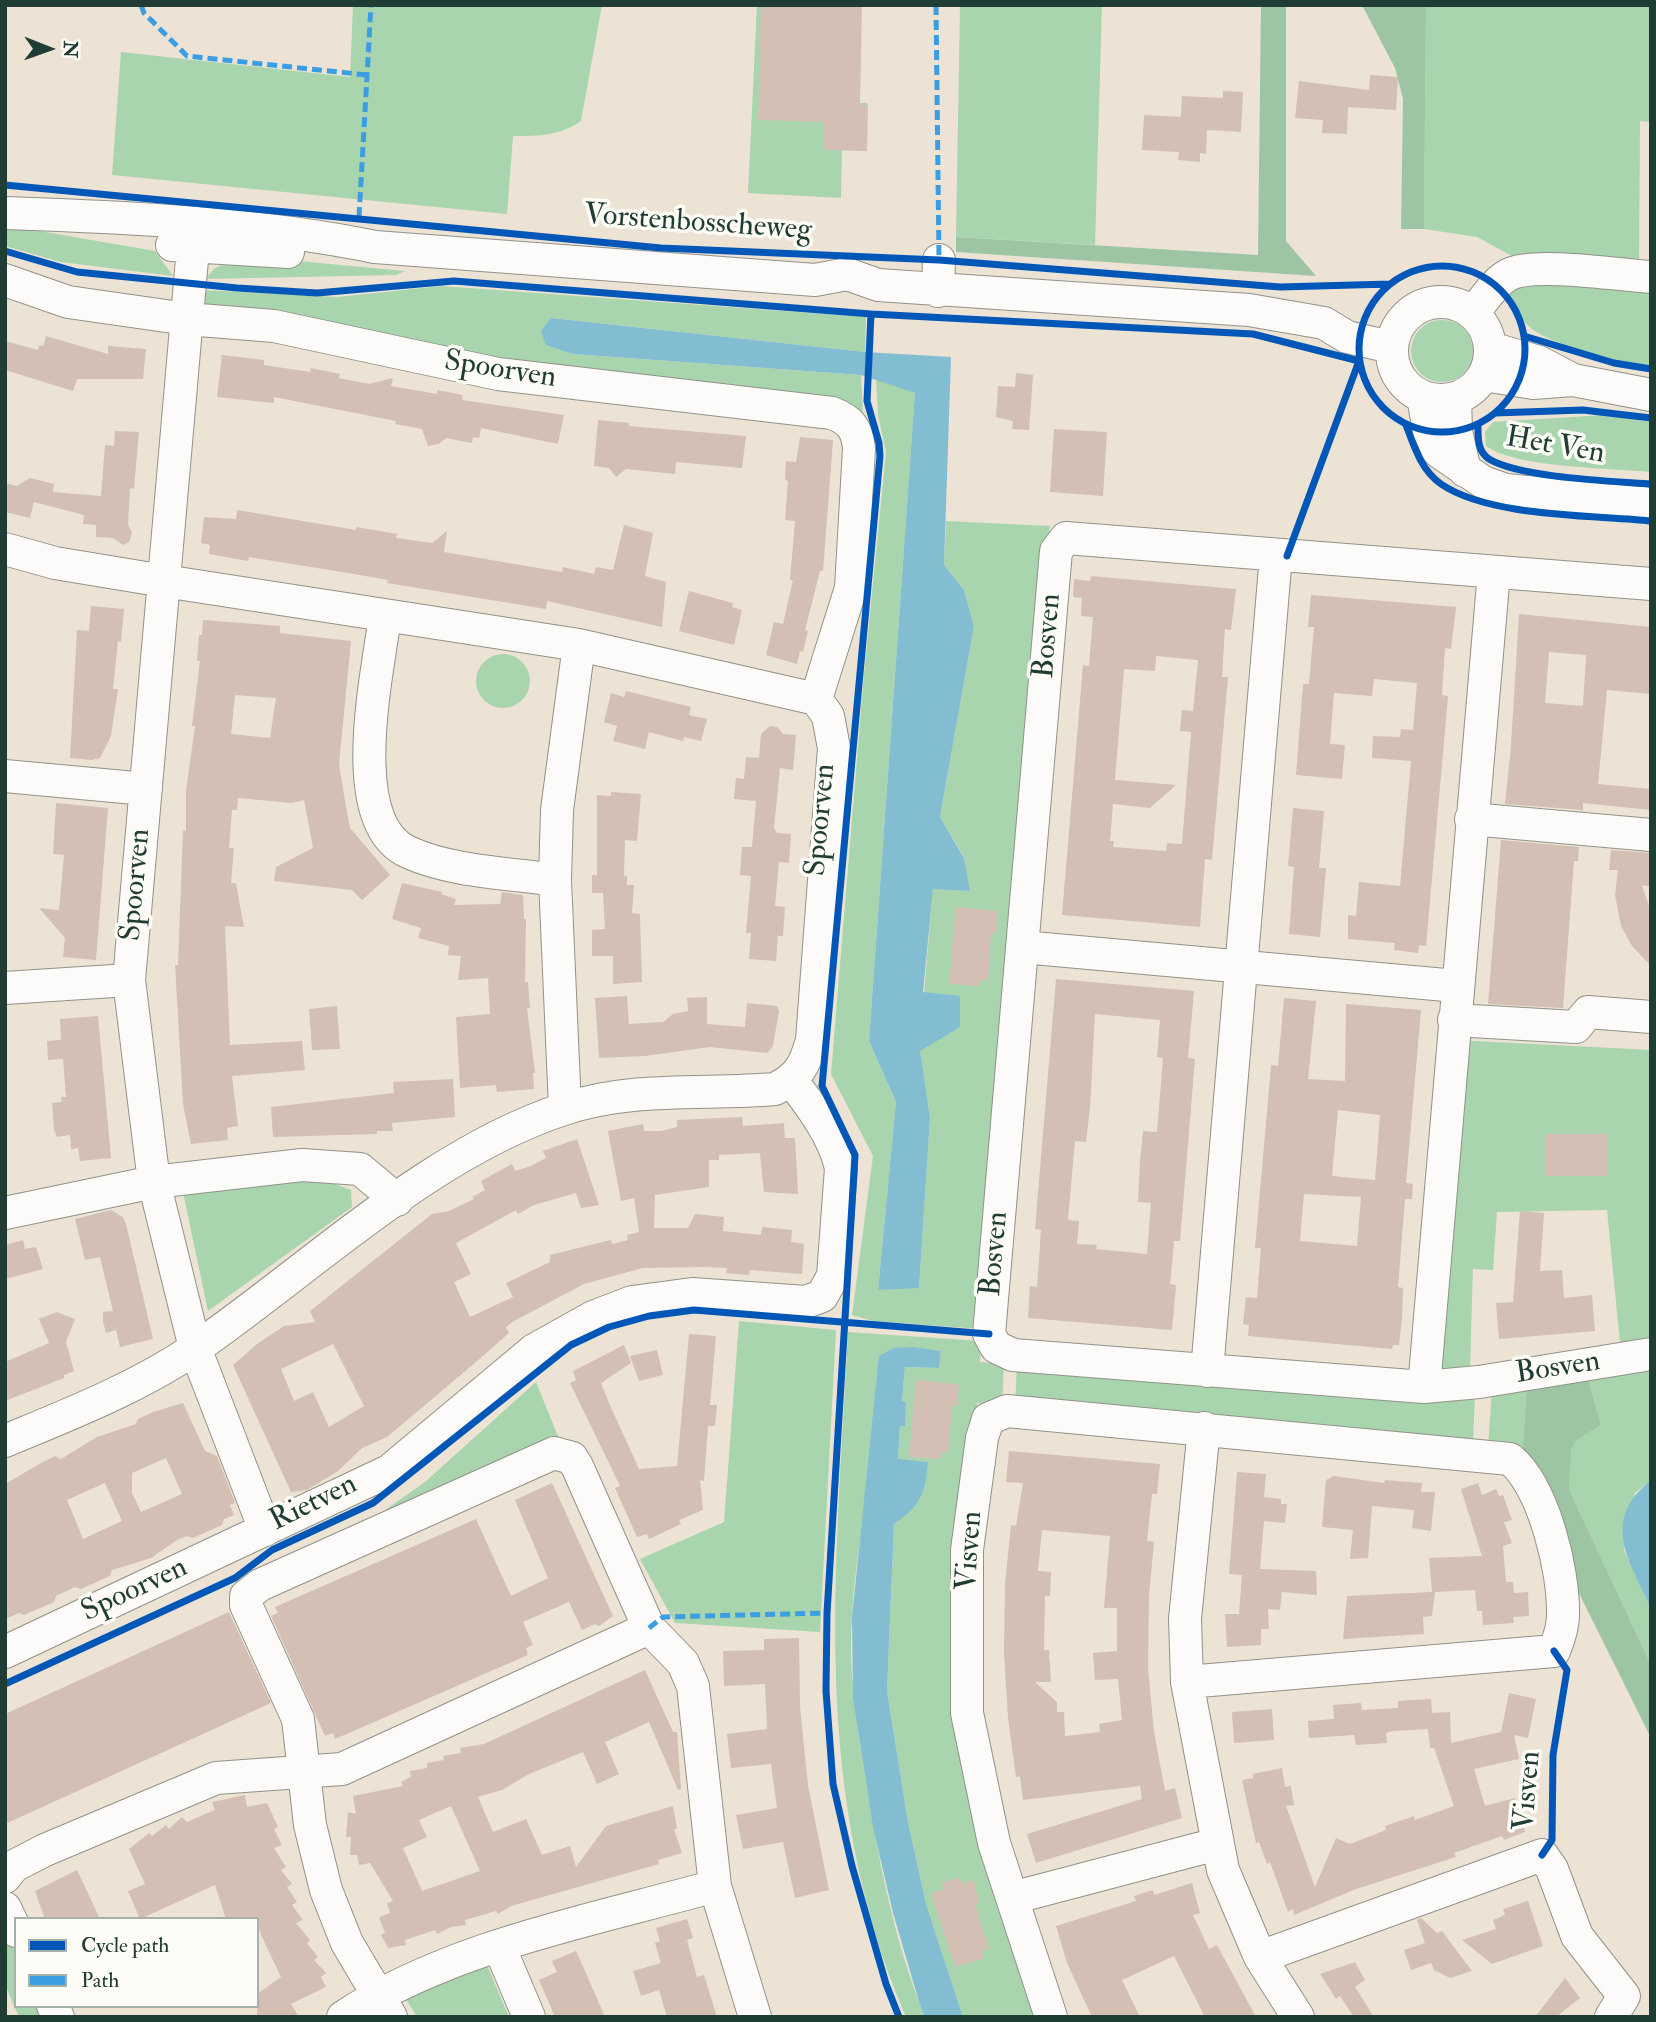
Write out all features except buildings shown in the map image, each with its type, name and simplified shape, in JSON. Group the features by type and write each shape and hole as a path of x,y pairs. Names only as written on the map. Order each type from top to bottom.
{"street":[{"name":"Vorstenbosscheweg","path":"5,215 81,233 194,236 320,253 375,247 815,280 847,274 877,285 938,276 1249,310 1324,323 1349,318 1395,337"},
{"name":"Spoorven","path":"194,236 128,980 154,1182 195,1348 265,1530"},
{"path":"1473,313 1496,285 1512,273 1553,270 1651,277"},
{"name":"Spoorven","path":"5,280 68,302 187,319 275,326 498,374 832,412 844,417 853,426 859,448 850,588 816,699 828,716 834,748 812,1040 804,1067 792,1081 820,1121 838,1156 841,1168 833,1276 822,1296 806,1302 692,1294 632,1301 593,1317 534,1350 389,1471 5,1652"},
{"path":"1443,300 1459,304 1473,313 1482,323 1487,361 1476,386 1455,398 1438,400 1423,397 1400,380 1393,367 1395,337 1411,310 1426,303 1443,300"},
{"path":"1487,361 1533,383 1573,380 1651,395"},
{"name":"Het Ven","path":"1423,397 1429,431 1438,451 1465,471 1506,490 1651,504"},
{"name":"Het Ven","path":"1455,398 1456,431 1465,471"},
{"name":"Bosven","path":"1651,583 1066,538 1056,551 989,1334 996,1347 1013,1355 1424,1387 1479,1382 1651,1354"},
{"path":"5,549 55,563 579,645 816,699"},
{"path":"1207,1371 1276,555"},
{"path":"1424,1387 1494,572"},
{"path":"385,616 368,766 372,803 387,834 405,851 435,862 555,880"},
{"path":"565,1108 555,880 557,810 579,645"},
{"name":"Spoorven","path":"5,776 146,789"},
{"path":"1471,819 1651,835"},
{"path":"1021,947 1457,986"},
{"name":"Spoorven","path":"5,988 128,980"},
{"path":"1454,1020 1576,1027 1588,1012 1651,1017"},
{"path":"5,1441 91,1405 163,1368 195,1348 449,1164 514,1130 565,1108 638,1095 775,1089 792,1081"},
{"path":"5,1213 154,1182 302,1165 360,1169 397,1200"},
{"name":"Visven","path":"1051,2017 994,1843 967,1713 967,1550 982,1438 988,1419 1007,1411 1510,1459 1530,1481 1560,1573 1563,1615 1554,1651 1187,1682"},
{"path":"1204,1428 1185,1619 1187,1682 1223,1870 1261,1957 1298,2017"},
{"name":"Rietven","path":"384,2007 347,1943 326,1889 310,1825 298,1719 246,1605 246,1596 260,1585 554,1453 572,1458 577,1466 649,1628 683,1663 693,1686 715,1886 755,2017"},
{"path":"5,1877 14,1866 45,1850 216,1779 342,1769 649,1628"},
{"path":"1012,1898 1217,1844"},
{"name":"Visven","path":"1261,1957 1542,1855 1552,1869 1577,1936 1624,1996 1611,2017"},
{"path":"344,2017 384,2007 408,1981 499,1946 715,1886"},
{"path":"5,1908 14,1927"},
{"path":"499,1946 529,2017"}],"green space":[{"path":"353,5 602,5 581,121 557,132 513,136 507,214 112,175 121,52 350,77"},
{"path":"757,5 858,5 857,103 867,103 866,146 842,150 841,198 748,193"},
{"path":"960,5 1102,5 1095,245 956,237"},
{"path":"1261,5 1286,5 1286,241 1316,276 956,252 956,237 1258,255"},
{"path":"1362,5 1426,5 1424,229 1401,229 1403,99 1395,68"},
{"path":"1426,5 1651,5 1651,122 1640,121 1639,267 1521,261 1477,237 1424,229"},
{"path":"5,225 155,251 173,276 61,262 5,246"},
{"path":"244,256 405,271 396,275 205,279 215,268"},
{"path":"1511,280 1651,283 1651,369 1589,354 1532,329 1501,292"},
{"path":"441,286 866,317 865,352 551,318 573,354 861,375 863,415 858,419 210,310 204,303 203,290 338,297"},
{"path":"1436,320 1448,320 1464,329 1471,339 1471,363 1464,373 1448,382 1436,382 1425,377 1416,368 1411,357 1411,345 1416,334 1425,325"},
{"path":"876,378 915,393 869,1041 896,1102 878,1290 919,1287 930,1118 919,1051 933,888 969,891 964,857 940,817 974,626 964,590 944,565 946,521 1050,526 1019,856 982,1329 873,1321 852,1315 873,1156 831,1074 864,674 886,452 878,415"},
{"path":"1604,415 1651,422 1651,472 1541,463 1519,459 1486,446 1485,432 1493,422"},
{"path":"503,654 522,662 530,681 522,700 503,708 484,700 476,681 484,662"},
{"path":"1456,1040 1651,1050 1651,1338 1620,1343 1607,1210 1497,1212 1493,1270 1473,1269 1470,1369 1432,1374"},
{"path":"314,1176 351,1190 352,1207 208,1311 181,1183"},
{"path":"739,1321 836,1330 820,1632 675,1623 640,1559 724,1522"},
{"path":"848,1332 981,1341 980,1362 1004,1364 1002,1405 977,1403 960,1615 1042,2017 963,2017 926,1904 908,1822 887,1691 894,1524 928,1462 898,1460 900,1425 904,1426 906,1402 902,1402 905,1367 939,1368 941,1351 894,1348 864,1515 851,1635 856,1712 881,1863 895,1926 925,2017 906,2017 875,1932 854,1848 842,1764 836,1679 838,1508"},
{"path":"1017,1364 1475,1391 1473,1445 1015,1406"},
{"path":"1651,1366 1651,1480 1635,1493 1624,1550 1651,1608 1651,1665 1569,1489 1570,1450 1576,1441 1601,1425 1587,1375"},
{"path":"1587,1375 1601,1425 1576,1441 1571,1450 1569,1489 1651,1665 1651,1738 1564,1563 1522,1458 1527,1384"},
{"path":"536,1382 562,1446 357,1536 385,1510 425,1482"},
{"path":"1527,1384 1522,1458 1488,1447 1492,1389"},
{"path":"5,1925 14,1944 14,2006 5,1985"},
{"path":"484,1958 509,2017 417,2017 401,1991"},
{"path":"15,2008 46,2008 51,2017 19,2017"}],"water":[{"path":"551,318 865,352 951,357 944,565 964,590 974,626 940,817 964,858 970,891 933,889 923,992 960,996 960,1027 920,1051 930,1118 919,1288 878,1290 896,1102 869,1041 915,393 861,375 573,354 546,345 541,331"},
{"path":"912,1347 941,1351 939,1368 905,1367 902,1401 906,1402 905,1426 900,1426 898,1459 928,1462 920,1498 910,1511 894,1524 887,1691 908,1822 926,1904 963,2017 925,2017 920,2005 893,1913 873,1827 853,1698 852,1617 879,1356 894,1348"},
{"path":"1651,1480 1651,1608 1628,1557 1623,1526 1626,1511 1635,1495"}],"marked path":[{"path":"141,5 144,13 187,56 367,75"},
{"path":"359,217 371,5"},
{"path":"936,5 939,260"},
{"path":"649,1628 663,1617 827,1613"}],"cycle path":[{"path":"5,185 661,248 939,260 1280,287 1390,284"},
{"path":"5,251 77,272 237,288 317,293 454,281 871,314 1253,334 1359,361"},
{"path":"1442,266 1474,272 1501,290 1519,317 1525,349 1519,381 1501,408 1474,426 1442,432 1410,426 1383,408 1365,381 1359,349 1365,317 1383,290 1410,272 1442,266"},
{"path":"871,314 867,401 880,456 822,1086 855,1155 827,1613 826,1691 833,1784 852,1866 886,1984 899,2017"},
{"path":"1524,336 1614,363 1651,369"},
{"path":"1287,556 1359,361"},
{"path":"1495,413 1583,410 1651,418"},
{"path":"1478,424 1482,452 1489,459 1504,465 1567,477 1651,484"},
{"path":"1406,425 1428,472 1441,484 1461,495 1486,503 1542,513 1651,521"},
{"path":"5,1684 235,1578 272,1550 373,1503 571,1345 609,1327 649,1316 694,1310 989,1334"},
{"path":"1542,1855 1552,1840 1553,1755 1567,1670 1554,1651"}]}
